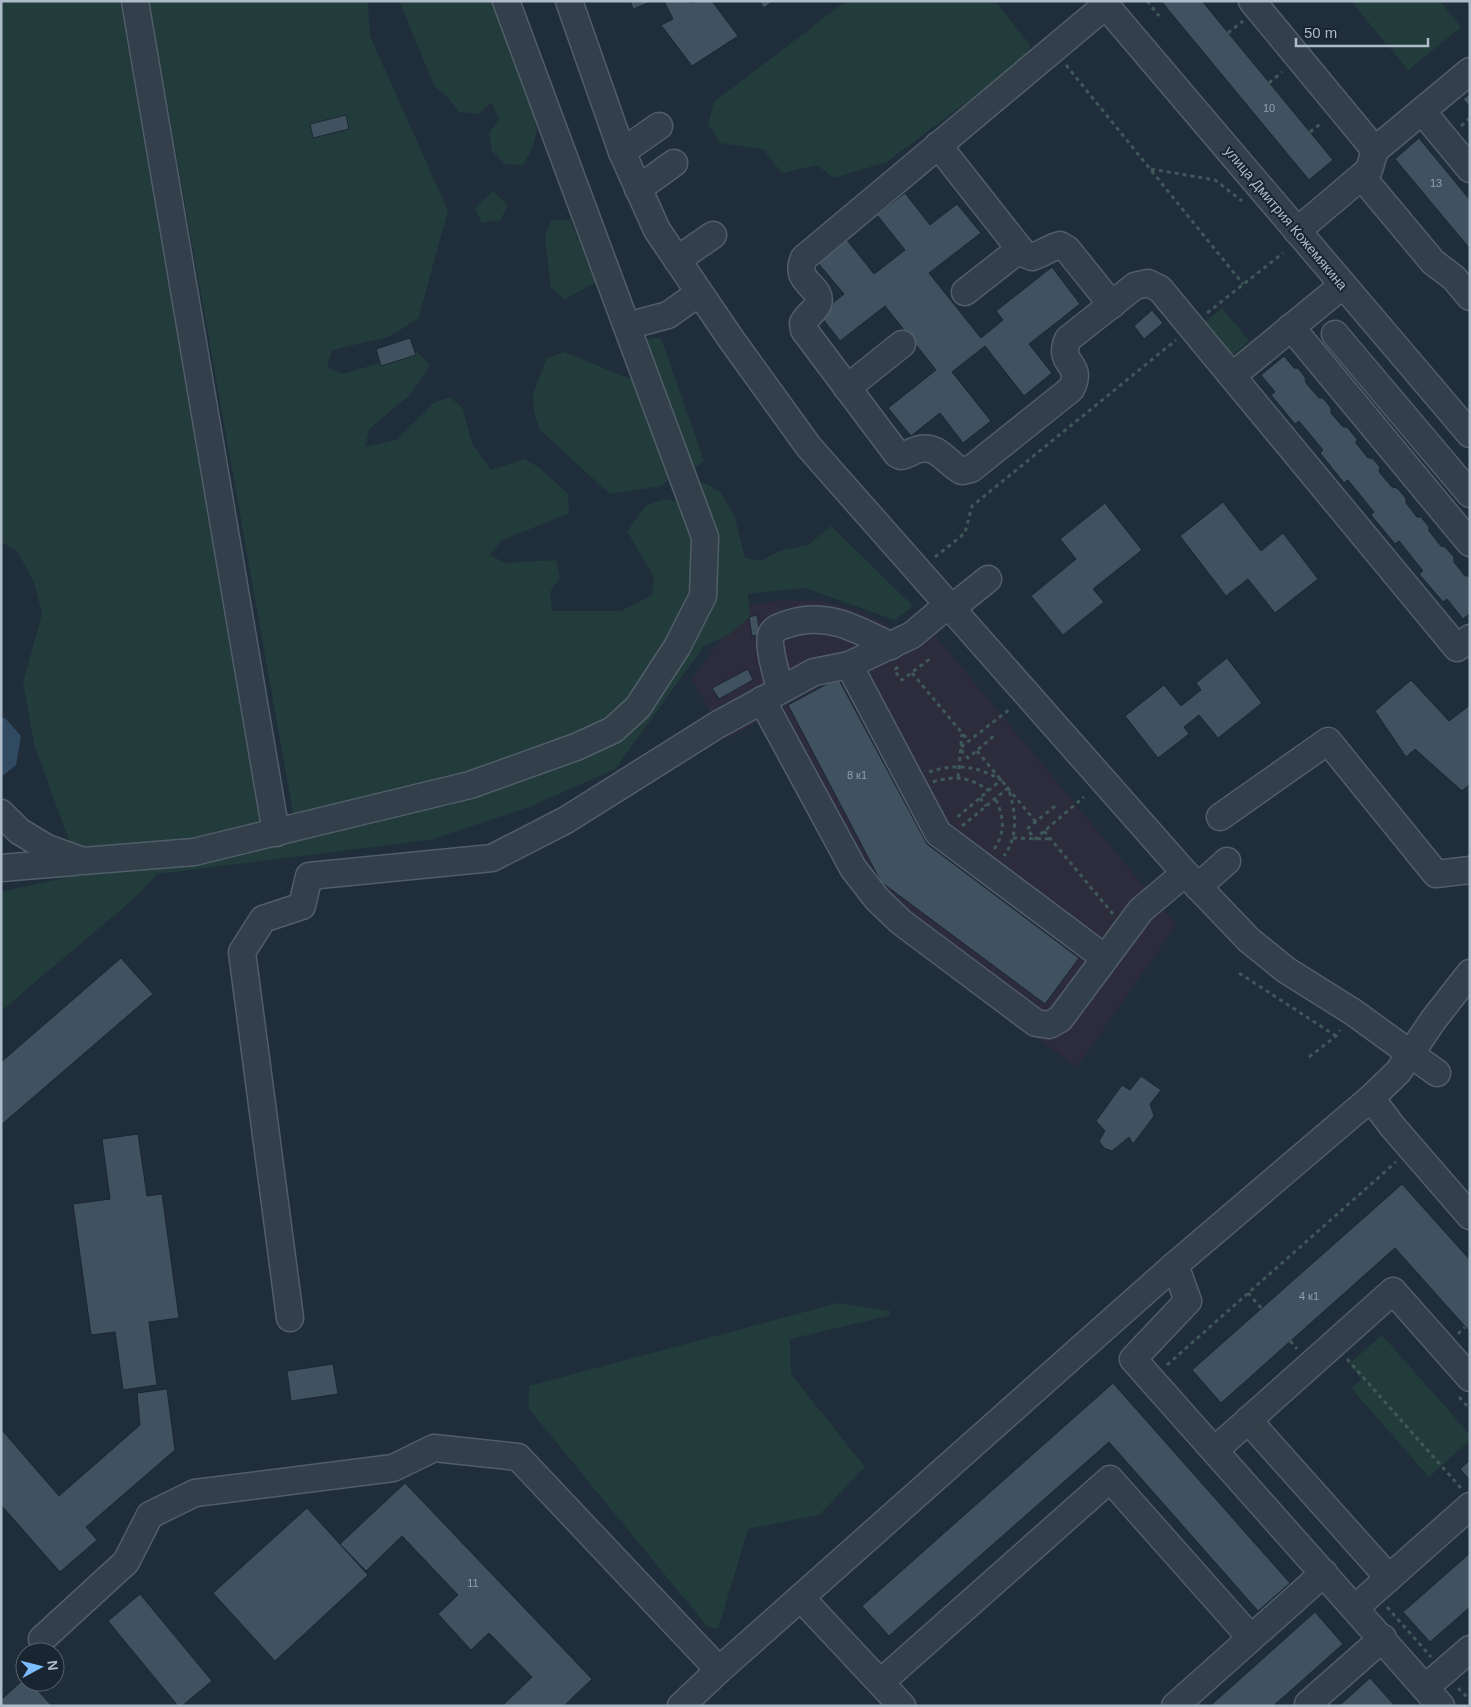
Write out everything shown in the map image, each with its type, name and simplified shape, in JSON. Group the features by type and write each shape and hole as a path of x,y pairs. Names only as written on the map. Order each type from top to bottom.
{"street":[{"path":"135,1 276,833"},
{"path":"1,868 194,852 470,785 576,747 613,730 638,707 677,647 703,596 705,536 506,1"},
{"path":"569,1 622,152 657,230 699,293 809,447 1191,880 1249,940 1286,970 1353,1012 1437,1073"},
{"path":"1252,1 1375,150"},
{"path":"1103,3 1053,49 804,258 800,266 801,274 818,294 819,302 816,308 806,316 803,323 804,330 896,454 901,456 922,448 934,450 962,471 971,468 1071,389 1076,379 1074,369 1065,358 1064,348 1068,340 1135,286 1148,283 1160,289 1457,648 1470,638"},
{"name":"улица Дмитрия Кожемякина","path":"1103,3 1470,434"},
{"path":"1297,231 1370,170 1375,150 1470,71"},
{"path":"1422,111 1470,170"},
{"path":"622,152 659,126"},
{"path":"938,145 1023,253 1032,257 1042,255 1051,247 1060,245 1068,249 1112,305"},
{"path":"638,189 674,163"},
{"path":"1362,176 1432,262 1454,278 1470,297"},
{"path":"677,260 713,235"},
{"path":"965,292 1020,249"},
{"path":"1232,376 1343,285"},
{"path":"627,326 668,315 699,293"},
{"path":"1291,327 1470,543"},
{"path":"1335,334 1470,494"},
{"path":"847,388 902,344"},
{"path":"290,1318 242,952 263,919 302,906 309,876 492,858 566,820 717,725 814,672 897,654 912,635 988,579"},
{"path":"897,654 853,627 821,618 796,621 778,627 772,634 770,643 771,695 853,868 877,899 901,922 1036,1023 1049,1024 1060,1019 1141,910 1227,861"},
{"path":"850,665 914,788 942,836 1105,958"},
{"path":"1220,817 1328,740 1436,874 1470,870"},
{"path":"1,813 19,831 47,848 83,861"},
{"path":"681,1706 1175,1264 1371,1098 1398,1072 1434,1019 1470,973"},
{"path":"1371,1098 1392,1126 1470,1216"},
{"path":"1175,1264 1188,1301 1133,1358 1324,1573 1372,1593"},
{"path":"1215,1450 1393,1291 1470,1378"},
{"path":"1248,1420 1372,1593 1382,1638"},
{"path":"42,1640 126,1562 150,1516 195,1493 393,1468 434,1448 518,1456 719,1670"},
{"path":"881,1682 1110,1478 1251,1638"},
{"path":"1372,1593 1466,1498"},
{"path":"1175,1706 1324,1573"},
{"path":"801,1598 902,1706"},
{"path":"1382,1638 1452,1674"},
{"path":"1308,1705 1382,1638"}],"path":[{"path":"1147,1 1159,16"},
{"path":"1053,49 1243,284"},
{"path":"1150,169 1214,180 1249,206"},
{"path":"934,558 965,533 972,506 1283,253"},
{"path":"897,654 894,670 902,680 930,658"},
{"path":"912,673 968,740"},
{"path":"961,748 979,731 988,727 1010,709"},
{"path":"958,777 962,733"},
{"path":"961,748 968,758 995,735"},
{"path":"977,751 1036,822"},
{"path":"914,788 926,774 942,768 959,766 974,768 1001,780"},
{"path":"914,788 958,777 980,784 988,791"},
{"path":"942,836 1001,780"},
{"path":"942,836 986,806 1008,788"},
{"path":"986,869 1008,850 1012,838 1016,821 1014,804 1008,788"},
{"path":"1035,838 1084,797"},
{"path":"980,798 986,806"},
{"path":"986,869 1000,840 1003,826 1002,812 995,798"},
{"path":"1035,838 1027,829 1054,806"},
{"path":"1044,831 1126,930"},
{"path":"1012,838 1050,839"},
{"path":"1240,973 1336,1036"},
{"path":"1309,1057 1336,1036 1345,1023"},
{"path":"1152,1379 1412,1148"},
{"path":"1248,1293 1262,1309"},
{"path":"1334,1344 1466,1498"},
{"path":"1372,1593 1452,1674 1470,1700"}],"shaded area":[{"path":"783,600 822,601 860,611 894,629 920,617 1176,925 1077,1067 891,932 866,908 841,875 758,722 725,739 692,679 745,606"},
{"path":"1,718 5,718 21,736 16,765 1,777"}],"green space":[{"path":"1,1 120,1 260,826 242,835 106,851 71,846 35,747 23,683 42,614 34,582 17,551 1,542"},
{"path":"149,1 368,1 370,36 448,211 418,319 388,337 332,350 327,367 343,374 417,352 430,365 411,394 369,429 365,447 396,440 434,403 450,397 463,409 472,444 491,470 525,459 541,469 568,494 569,513 501,541 490,555 505,563 556,560 560,577 550,592 552,611 621,611 652,595 654,577 627,531 647,505 666,499 684,503 699,534 699,590 618,724 464,779 295,824"},
{"path":"399,1 499,1 522,49 537,131 532,149 523,165 505,164 492,151 489,133 499,119 492,103 477,114 459,112 449,99 435,87"},
{"path":"846,1 995,1 1031,46 1024,59 887,162 834,178 817,165 782,173 763,149 720,143 708,124 714,102"},
{"path":"1351,1 1440,1 1461,27 1408,70"},
{"path":"493,191 508,206 500,220 482,223 475,208"},
{"path":"551,220 570,220 596,282 565,299 551,288 545,237"},
{"path":"1222,308 1249,341 1230,357 1203,324"},
{"path":"661,338 704,461 690,472 643,339"},
{"path":"564,352 633,380 646,394 675,475 661,486 610,494 540,430 534,411 533,393 547,358"},
{"path":"703,482 721,492 735,518 745,558 760,561 779,551 808,545 831,526 913,606 895,620 805,588 748,594 750,617 728,635 704,646 615,769 534,805 429,840 157,874 138,895 1,1011 1,892 78,875 259,845 427,805 444,807 498,790 513,777 615,735 708,600 693,491"},
{"path":"838,1303 891,1311 888,1316 790,1339 791,1374 865,1467 819,1515 748,1529 718,1629 707,1626 529,1409 529,1386"},
{"path":"1382,1335 1470,1435 1470,1440 1429,1477 1351,1388 1362,1379 1349,1364"}],"building":[{"path":"630,1 653,1 633,9"},
{"path":"664,1 690,1 691,3 693,1 712,1 738,36 692,66 661,25 673,19"},
{"path":"759,1 773,1 764,8"},
{"path":"1161,1 1202,1 1333,160 1309,180"},
{"path":"1470,94 1470,107 1463,99"},
{"path":"346,115 349,129 313,138 310,124"},
{"path":"1419,138 1470,200 1470,249 1395,159"},
{"path":"905,193 930,225 957,204 981,233 929,273 981,338 1003,320 996,311 1052,267 1080,304 1029,344 1052,373 1024,396 985,346 952,372 991,421 963,443 940,413 911,436 888,408 936,370 885,306 840,341 819,314 844,294 818,263 847,240 874,274 905,250 877,215"},
{"path":"1152,310 1163,323 1144,339 1134,326"},
{"path":"410,338 416,355 381,366 376,349"},
{"path":"1284,356 1294,368 1298,368 1305,377 1306,383 1319,398 1323,398 1331,408 1331,413 1343,427 1347,427 1357,439 1356,443 1367,457 1373,459 1380,467 1379,472 1392,487 1397,488 1405,497 1406,503 1417,517 1421,517 1441,546 1445,547 1454,557 1454,562 1465,576 1470,576 1470,613 1463,619 1447,599 1443,602 1419,574 1423,571 1399,541 1395,544 1371,515 1374,512 1348,480 1344,483 1320,453 1323,450 1299,421 1295,424 1271,395 1275,392 1261,375"},
{"path":"1223,502 1261,551 1283,533 1318,579 1275,613 1248,579 1226,596 1180,536"},
{"path":"1105,503 1142,550 1093,589 1104,602 1063,635 1031,596 1076,559 1060,539"},
{"path":"757,615 760,635 752,636 749,617"},
{"path":"1227,658 1262,703 1218,738 1199,715 1184,727 1189,734 1158,758 1125,716 1164,685 1181,706 1201,690 1196,683"},
{"path":"748,669 753,680 719,699 712,688"},
{"path":"838,678 927,844 1079,958 1045,1004 881,882 788,705"},
{"path":"1411,680 1449,721 1470,705 1470,784 1462,791 1415,749 1406,757 1375,711"},
{"path":"121,958 153,994 1,1125 1,1062"},
{"path":"1141,1076 1161,1090 1150,1104 1154,1116 1133,1144 1129,1137 1112,1151 1104,1148 1099,1141 1105,1131 1096,1121 1122,1085 1130,1090"},
{"path":"138,1134 147,1196 162,1194 179,1318 149,1322 157,1385 123,1390 115,1332 91,1335 73,1204 110,1199 102,1139"},
{"path":"1402,1184 1470,1260 1470,1332 1395,1248 1221,1403 1192,1370"},
{"path":"333,1364 338,1394 291,1401 287,1371"},
{"path":"1113,1383 1290,1583 1258,1611 1109,1442 889,1636 862,1606"},
{"path":"167,1389 175,1450 86,1527 97,1540 60,1572 1,1505 1,1429 59,1496 140,1425 137,1393"},
{"path":"1470,1460 1470,1478 1469,1479 1460,1469"},
{"path":"405,1483 592,1679 564,1706 502,1706 532,1677 489,1633 471,1650 438,1614 458,1595 402,1536 366,1571 340,1544"},
{"path":"307,1508 368,1575 275,1661 213,1593"},
{"path":"1470,1553 1470,1607 1430,1642 1403,1612"},
{"path":"140,1594 212,1681 182,1706 178,1706 108,1621"},
{"path":"1315,1612 1343,1644 1273,1706 1210,1706"},
{"path":"1370,1678 1395,1706 1339,1706"},
{"path":"15,1687 15,1692 39,1692 52,1706 1,1706 1,1700"}]}
